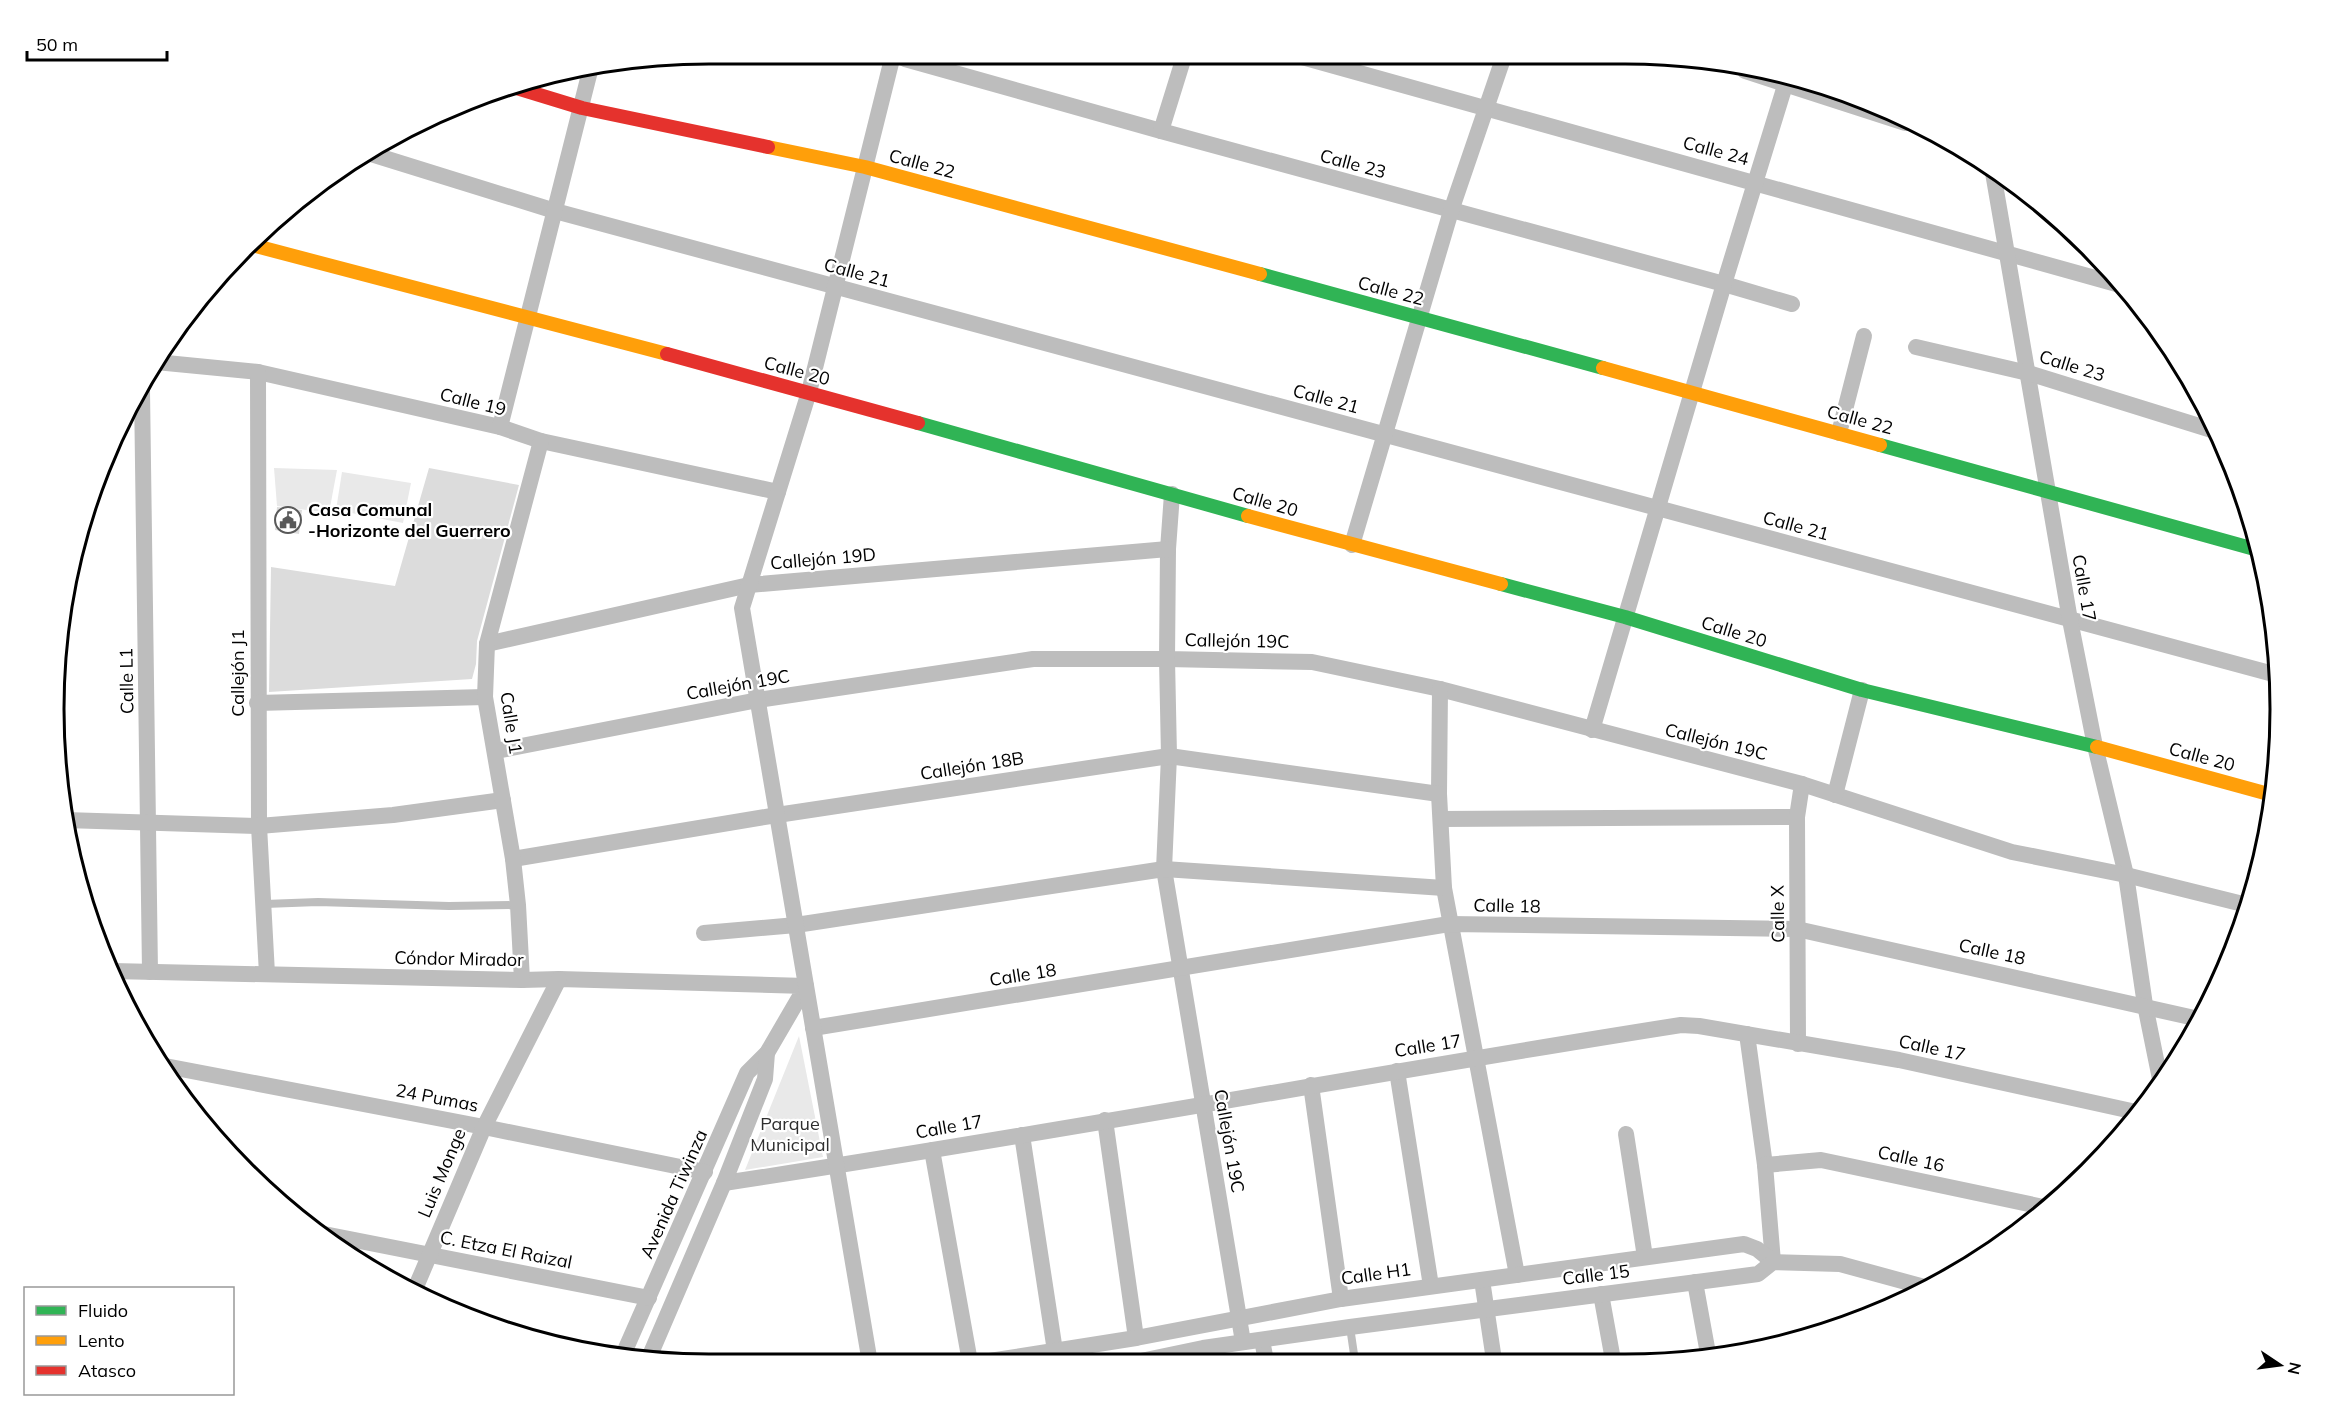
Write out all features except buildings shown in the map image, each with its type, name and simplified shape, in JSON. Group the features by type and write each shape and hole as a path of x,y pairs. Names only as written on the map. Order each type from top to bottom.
{"street":[{"path":"868,1354 742,608 809,392 891,64"},
{"name":"Calle 23","path":"926,64 1161,131 1792,304"},
{"path":"1161,131 1182,64"},
{"name":"Calle 24","path":"1326,64 2106,281"},
{"path":"1352,545 1451,211 1501,64"},
{"path":"500,427 589,76"},
{"path":"1592,730 1785,85"},
{"name":"Calle 22","path":"527,91 582,108 865,168 1419,317 2249,547"},
{"name":"Calle 21","path":"378,156 555,211 2268,673"},
{"name":"Calle 17","path":"1995,181 2070,620 2095,746 2126,875 2145,1005 2158,1071"},
{"name":"Calle 20","path":"260,247 809,392 1352,545 1625,617 1862,690 2095,746 2264,793"},
{"path":"1839,433 1864,336"},
{"name":"Calle 23","path":"1916,347 2028,372 2205,428"},
{"name":"Calle 19","path":"166,363 258,372 500,427 541,441 778,492"},
{"name":"Callejón J1","path":"258,372 257,703 259,826 267,974"},
{"name":"Calle L1","path":"142,403 150,972"},
{"name":"Calle J1","path":"522,980 513,859 485,697 487,644 541,441"},
{"path":"1167,659 1168,549 1172,494"},
{"name":"Callejón 19D","path":"487,644 749,585 1168,549"},
{"name":"Callejón 19C","path":"496,751 758,700 1033,659 1312,662 1440,689 1802,784 2012,852 2126,875 2239,903"},
{"name":"Callejón 19C","path":"1167,659 1169,756 1164,869 1179,970 1243,1342"},
{"path":"1440,689 1439,795 1444,888 1517,1275"},
{"path":"1835,795 1862,690"},
{"path":"257,703 485,697"},
{"name":"Callejón 18B","path":"513,859 777,815 1169,756 1439,795"},
{"name":"Calle X","path":"1798,1044 1797,817 1802,784"},
{"path":"74,820 259,826 393,815 503,800"},
{"path":"1441,819 1797,817"},
{"path":"704,933 796,925 1164,869 1444,888"},
{"name":"Calle 18","path":"813,1028 1179,970 1449,924 1797,929 2191,1017"},
{"name":"Cóndor Mirador","path":"121,971 806,986"},
{"name":"Luis Monge","path":"417,1284 484,1127 559,979"},
{"name":"Avenida Tiwinza","path":"626,1349 747,1073 767,1053 806,986"},
{"name":"Calle 17","path":"724,1183 1681,1025 1699,1026 1899,1060 2129,1110"},
{"path":"1747,1034 1765,1165 1773,1262"},
{"name":"Avenida Tiwinza","path":"652,1352 724,1183 765,1079 767,1053"},
{"name":"24 Pumas","path":"173,1067 705,1172"},
{"path":"1397,1071 1431,1286"},
{"path":"1311,1085 1341,1299"},
{"path":"1105,1120 1136,1338"},
{"path":"1626,1134 1645,1257"},
{"path":"1022,1135 1055,1351"},
{"path":"932,1150 969,1354"},
{"name":"Calle 16","path":"1765,1165 1821,1160 2036,1205"},
{"name":"C. Etza El Raizal","path":"338,1237 649,1298"},
{"name":"Calle H1","path":"1035,1354 1136,1338 1341,1299 1744,1244 1757,1249 1773,1262"},
{"name":"Calle 15","path":"1262,1340 1487,1308 1758,1274 1773,1262 1840,1264 1916,1285"},
{"path":"1482,1280 1493,1354"},
{"path":"1695,1282 1707,1349"},
{"path":"1600,1294 1612,1354"},
{"path":"1174,1354 1262,1340 1265,1354"}],"lane":[{"path":"264,904 318,902 449,906 518,905"},
{"path":"1350,1327 1354,1354"}],"green space":[{"path":"274,468 337,470 329,513 277,506"},
{"path":"342,472 411,483 403,523 336,510"},
{"name":"Parque Municipal","path":"799,1036 823,1157 745,1170"}],"traffic: fast":[{"path":"1260,274 1603,368"},
{"path":"918,423 1248,516"},
{"path":"1880,445 2249,547"},
{"path":"1501,584 1625,617 1862,690 2097,747"}],"traffic: slow":[{"path":"768,147 865,167 1260,274"},
{"path":"260,247 667,354"},
{"path":"1603,368 1880,445"},
{"path":"1248,516 1501,584"},
{"path":"2097,747 2264,793"}],"traffic: jam":[{"path":"527,91 582,108 768,147"},
{"path":"667,354 918,423"}],"place":[{"name":"Casa Comunal -Horizonte del Guerrero","path":"288,520"}]}
